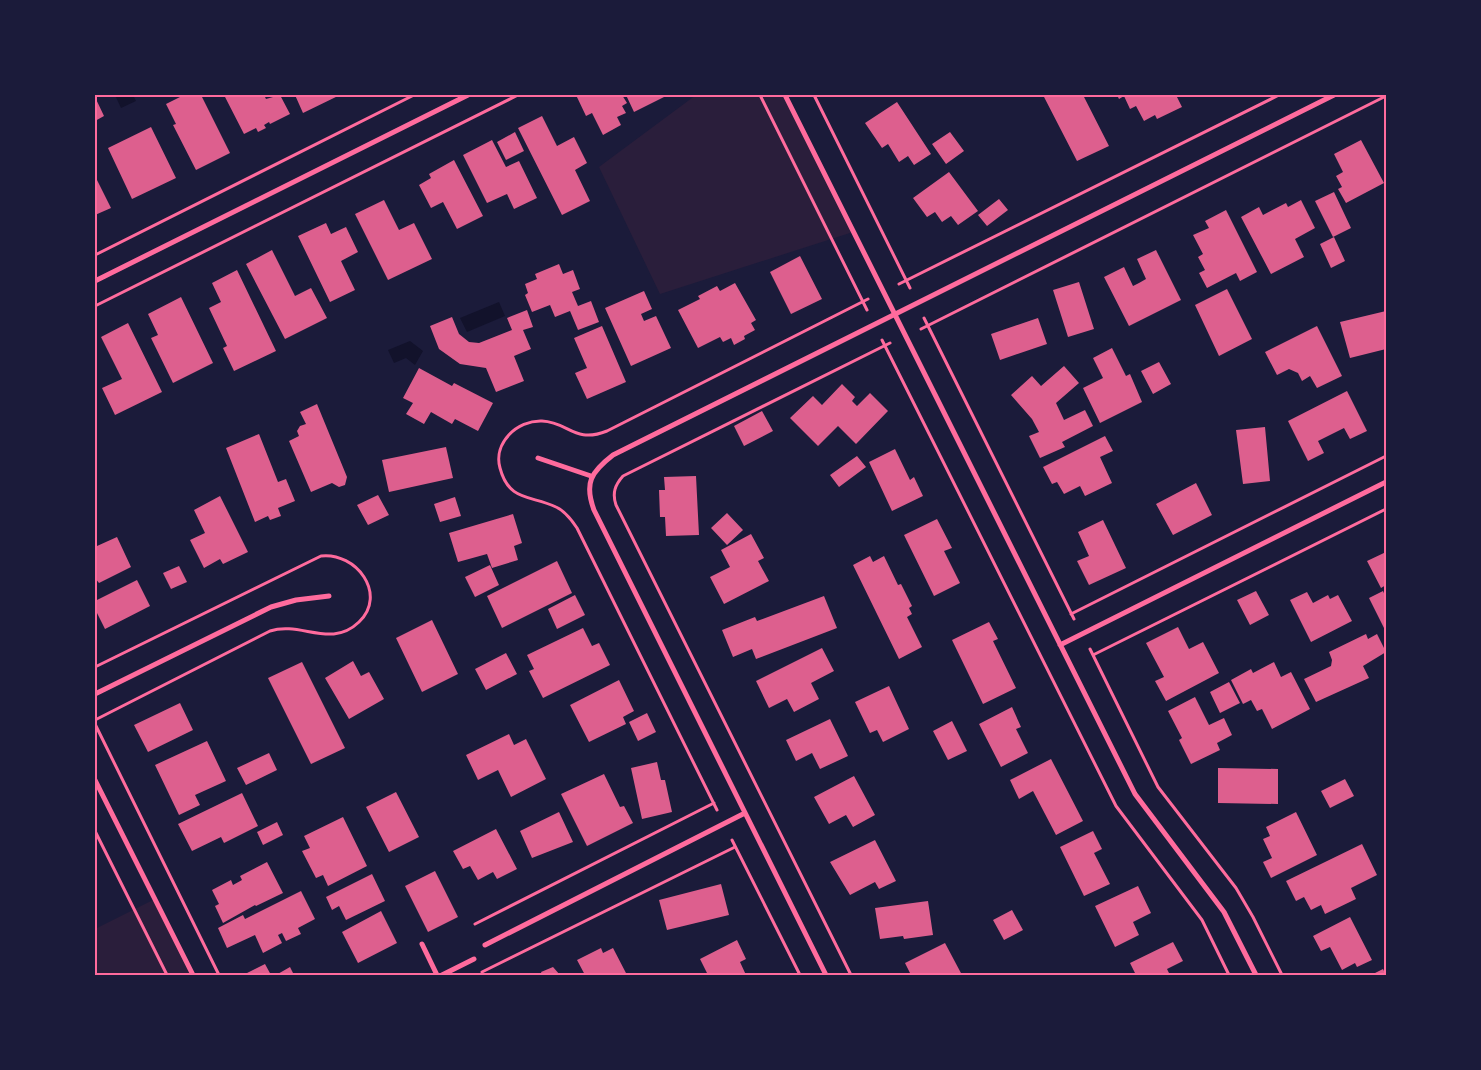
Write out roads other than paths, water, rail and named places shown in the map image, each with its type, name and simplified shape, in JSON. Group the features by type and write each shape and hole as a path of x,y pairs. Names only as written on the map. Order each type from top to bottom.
{"street":[{"path":"95,281 468,95"},
{"path":"785,95 1135,794 1224,912 1256,975"},
{"path":"826,975 594,510 589,494 591,476 613,455 1334,95"},
{"path":"538,458 591,476"},
{"path":"1060,646 1386,482"},
{"path":"95,694 271,607 296,600 329,596"},
{"path":"95,780 193,975"},
{"path":"485,945 745,813"},
{"path":"422,944 437,975"},
{"path":"442,975 474,959"}]}
